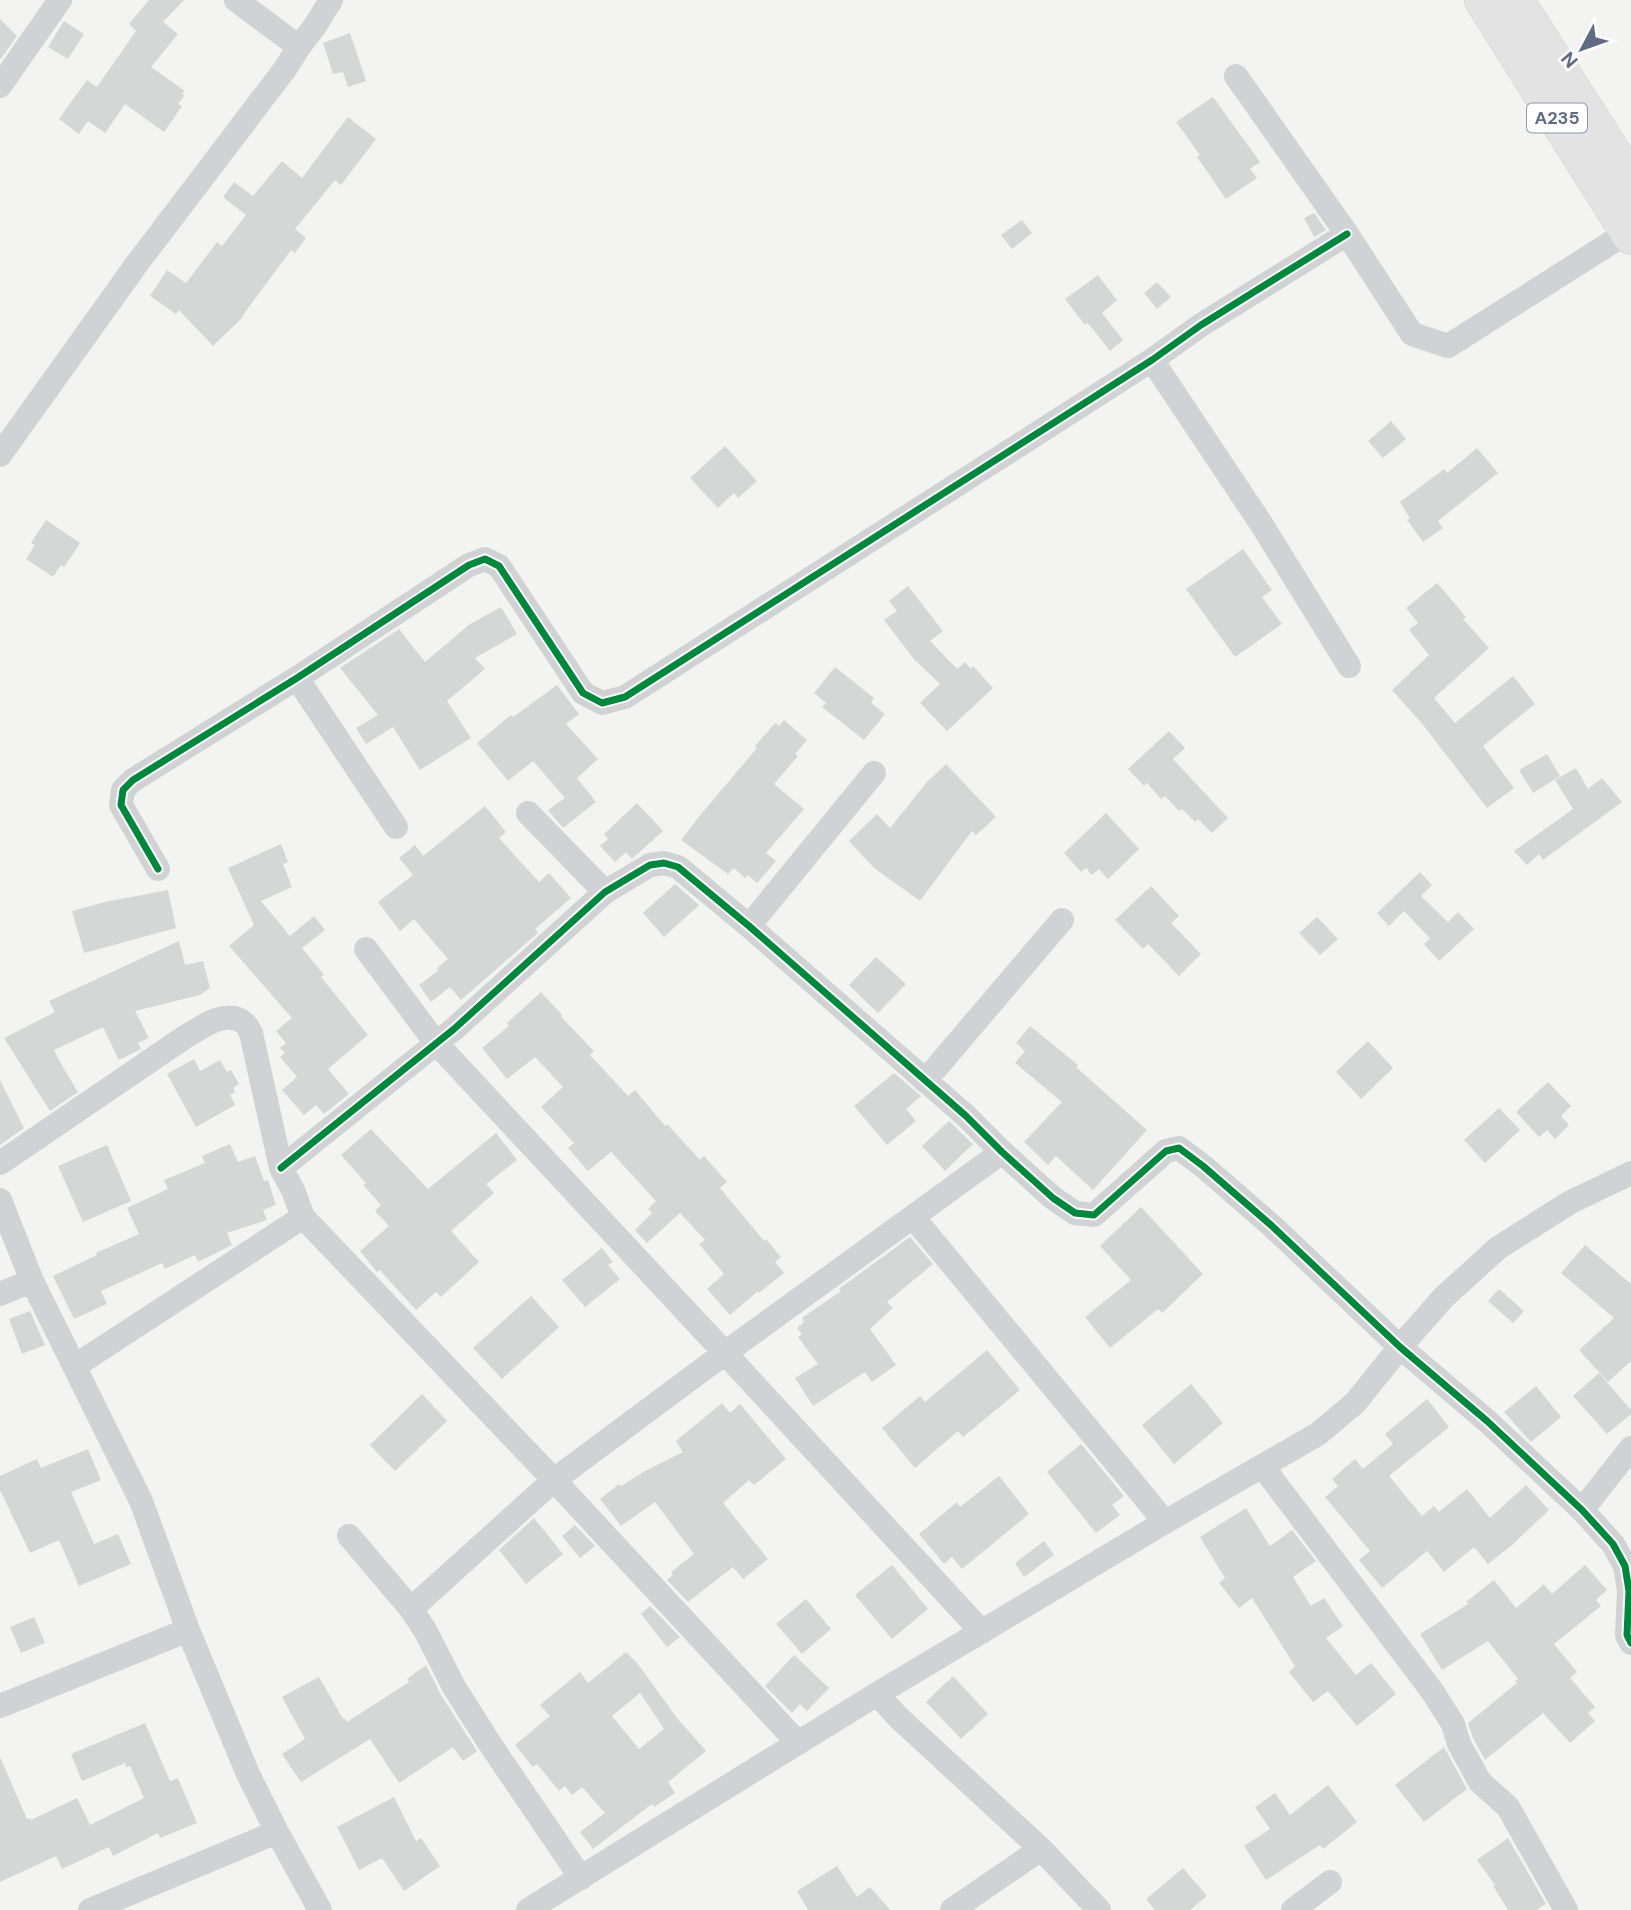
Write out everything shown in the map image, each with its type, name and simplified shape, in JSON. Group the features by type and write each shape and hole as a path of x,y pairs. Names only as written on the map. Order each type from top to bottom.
{"highway":[{"name":"A235","path":"1483,0 1630,234"},
{"name":"A235","path":"1515,0 1631,182"}],"street":[{"path":"0,86 60,0"},
{"path":"236,0 299,47"},
{"path":"0,455 136,265 285,69 331,0"},
{"path":"1236,76 1347,234 1412,334 1448,346 1630,234"},
{"path":"158,869 121,805 122,790 469,565 485,559 499,566 583,693 602,703 625,697 1347,234"},
{"path":"1152,360 1262,525 1349,666"},
{"path":"298,678 396,827"},
{"path":"749,926 874,773"},
{"path":"528,813 605,892"},
{"path":"281,1168 436,1043 605,892 650,865 664,863 678,867 966,1116 1053,1198 1075,1213 1094,1215 1166,1151 1179,1148 1203,1166 1272,1226 1400,1347 1487,1421 1582,1510 1613,1544 1625,1566 1629,1591 1627,1636 1631,1643"},
{"path":"925,1081 1062,920"},
{"path":"366,950 436,1043 982,1632"},
{"path":"0,1163 185,1037 218,1020 232,1017 244,1022 251,1032 281,1168 303,1217 554,1480 798,1743"},
{"path":"411,1609 554,1480 1002,1152"},
{"path":"528,1910 565,1901 581,1878 877,1694 1318,1434 1355,1402 1444,1297 1498,1248 1569,1203 1631,1173"},
{"path":"0,1200 32,1281 141,1502 188,1630 248,1774 320,1910"},
{"path":"75,1366 303,1217"},
{"path":"913,1217 1165,1522"},
{"path":"0,1294 32,1281"},
{"path":"1582,1510 1631,1448"},
{"path":"1263,1467 1432,1691 1453,1724 1459,1744 1480,1782 1508,1807 1566,1910"},
{"path":"349,1535 411,1609 461,1699 581,1878"},
{"path":"0,1706 188,1630"},
{"path":"877,1694 899,1718 1041,1849 1100,1910"},
{"path":"90,1910 277,1832"},
{"path":"952,1910 1041,1849"},
{"path":"1293,1910 1330,1882"}],"building":[{"path":"149,0 184,0 163,22 178,34 151,67 185,91 178,104 182,106 164,132 125,104 105,133 88,121 79,134 59,119 87,80 97,87 136,31 129,24"},
{"path":"0,19 17,36 0,60"},
{"path":"64,21 84,34 68,59 48,47"},
{"path":"350,33 366,81 348,87 343,72 333,74 323,43"},
{"path":"1213,97 1260,162 1250,169 1257,178 1226,199 1197,157 1200,155 1176,122"},
{"path":"348,117 376,139 341,185 335,180 295,229 306,238 295,253 291,250 244,316 213,346 179,310 176,314 150,296 167,270 186,283 217,242 222,246 246,215 223,197 234,182 253,196 282,161 302,178"},
{"path":"1314,213 1326,230 1314,237 1304,218"},
{"path":"1022,220 1032,233 1012,249 1001,235"},
{"path":"1098,275 1117,300 1102,313 1123,340 1110,351 1065,299"},
{"path":"1157,282 1171,297 1157,309 1144,293"},
{"path":"1391,421 1406,439 1383,458 1368,441"},
{"path":"725,446 757,481 738,498 734,493 718,508 690,478"},
{"path":"1477,448 1498,473 1438,521 1443,528 1423,542 1407,520 1410,518 1400,502 1444,469 1447,473"},
{"path":"46,520 80,543 64,567 61,565 53,577 26,559 35,545 31,543"},
{"path":"1243,549 1272,590 1262,597 1282,624 1235,657 1186,589"},
{"path":"1437,583 1466,617 1463,619 1489,648 1434,698 1455,723 1513,676 1535,704 1483,746 1514,788 1487,808 1424,726 1392,690 1429,655 1409,630 1418,623 1406,608"},
{"path":"908,586 943,631 930,641 957,669 965,662 971,669 973,666 993,688 947,731 920,703 940,684 914,659 884,620 897,611 889,601"},
{"path":"501,607 517,634 475,658 485,669 447,701 471,738 420,770 393,727 366,744 356,728 378,715 340,668 399,629 425,662 470,624"},
{"path":"835,667 874,698 871,703 885,714 864,740 822,707 826,703 814,693"},
{"path":"557,685 579,714 566,724 598,759 577,778 596,802 563,828 548,810 565,798 533,761 508,781 477,743 511,715 513,717"},
{"path":"784,720 807,740 795,754 798,756 774,784 804,809 766,853 776,861 757,883 748,875 745,878 734,868 728,874 681,840 757,748 755,746 775,723 779,726"},
{"path":"1169,731 1185,748 1173,759 1228,818 1212,833 1198,819 1195,822 1182,809 1179,811 1165,796 1161,799 1147,783 1144,786 1128,769"},
{"path":"1547,754 1560,776 1533,793 1519,770"},
{"path":"946,764 996,817 976,835 972,831 920,901 874,868 849,841 877,814 890,828 927,782"},
{"path":"1576,768 1588,789 1602,778 1622,802 1543,860 1539,854 1527,865 1514,851 1573,809 1555,780"},
{"path":"637,803 663,831 632,859 626,852 615,862 600,846 608,839 604,834"},
{"path":"485,806 506,832 499,838 539,882 549,873 571,898 535,929 538,933 461,1000 450,987 431,1002 419,985 439,970 437,968 448,959 414,919 400,931 378,902 413,875 399,858 415,845 423,856"},
{"path":"1106,813 1139,849 1108,879 1099,869 1092,875 1086,868 1081,872 1064,853"},
{"path":"281,844 288,862 283,864 292,887 261,901 290,936 314,916 325,930 302,948 324,975 321,977 368,1035 328,1069 349,1094 324,1114 316,1105 304,1115 282,1090 297,1077 280,1057 285,1053 280,1048 286,1043 276,1031 292,1018 229,946 254,925 228,868"},
{"path":"1420,872 1432,885 1421,896 1448,922 1458,912 1474,929 1439,961 1424,944 1430,938 1404,911 1389,926 1377,913"},
{"path":"675,884 699,905 664,937 643,913"},
{"path":"1151,886 1179,916 1171,923 1201,954 1179,976 1148,944 1143,949 1115,920"},
{"path":"168,890 176,928 84,953 72,911"},
{"path":"1317,917 1338,939 1320,955 1299,933"},
{"path":"179,941 185,965 203,961 210,988 200,995 135,1011 149,1038 138,1043 141,1049 119,1060 103,1027 54,1050 78,1092 50,1111 4,1038 55,1012 49,1001"},
{"path":"876,957 906,984 878,1013 849,985"},
{"path":"541,992 594,1051 590,1055 628,1096 635,1090 665,1126 667,1124 700,1160 704,1156 727,1182 720,1188 764,1241 766,1239 781,1257 775,1262 784,1273 730,1315 707,1289 724,1274 699,1244 705,1240 680,1213 647,1243 635,1230 652,1213 648,1209 656,1201 611,1152 588,1171 568,1148 574,1143 541,1107 563,1087 535,1057 507,1079 482,1048 509,1026 507,1023"},
{"path":"1030,1026 1078,1065 1076,1067 1147,1130 1093,1190 1056,1156 1048,1165 1024,1142 1062,1102 1015,1063 1025,1051 1016,1043"},
{"path":"1368,1041 1393,1068 1361,1099 1336,1072"},
{"path":"194,1059 200,1071 220,1060 227,1072 231,1070 239,1084 233,1088 235,1092 230,1095 235,1105 196,1127 167,1074"},
{"path":"894,1073 921,1096 906,1109 916,1121 887,1145 854,1106"},
{"path":"0,1080 24,1128 0,1145"},
{"path":"1548,1082 1571,1106 1561,1116 1569,1125 1555,1139 1547,1130 1539,1137 1516,1112"},
{"path":"1499,1108 1520,1130 1485,1163 1464,1140"},
{"path":"949,1121 973,1144 945,1171 922,1146"},
{"path":"371,1129 428,1189 496,1133 517,1160 486,1184 494,1193 451,1231 479,1262 441,1297 436,1292 416,1310 380,1270 377,1272 360,1251 389,1226 375,1211 381,1205 341,1155"},
{"path":"230,1144 238,1162 255,1156 264,1181 268,1180 276,1205 263,1210 267,1220 227,1233 232,1245 198,1262 195,1255 165,1269 162,1263 101,1291 107,1304 74,1319 53,1276 139,1234 127,1208 168,1189 164,1180 205,1163 202,1156"},
{"path":"107,1145 131,1201 83,1222 58,1166"},
{"path":"1141,1207 1203,1274 1162,1313 1158,1309 1110,1348 1085,1317 1131,1280 1100,1246"},
{"path":"910,1237 933,1264 887,1302 893,1308 870,1329 896,1365 872,1382 865,1372 813,1406 795,1378 818,1364 798,1337 802,1334 797,1328 804,1322 802,1318"},
{"path":"1585,1245 1631,1284 1631,1361 1608,1382 1579,1350 1614,1318 1561,1273"},
{"path":"602,1248 613,1262 608,1265 620,1279 585,1307 562,1280"},
{"path":"1499,1289 1524,1311 1513,1323 1488,1301"},
{"path":"531,1296 559,1327 502,1379 473,1348"},
{"path":"30,1311 45,1345 22,1354 9,1319"},
{"path":"987,1350 1020,1390 963,1437 958,1431 915,1468 882,1428 920,1396 925,1402"},
{"path":"1599,1373 1631,1410 1631,1414 1607,1434 1573,1396"},
{"path":"1191,1384 1223,1423 1174,1464 1142,1425"},
{"path":"1536,1386 1561,1417 1531,1442 1504,1412"},
{"path":"422,1394 447,1421 395,1471 370,1445"},
{"path":"1427,1399 1449,1427 1389,1476 1422,1516 1434,1506 1439,1512 1467,1489 1490,1518 1526,1485 1549,1510 1488,1564 1474,1547 1444,1572 1427,1551 1382,1588 1359,1560 1370,1551 1325,1497 1338,1486 1332,1479 1355,1459 1363,1469 1393,1444 1385,1434"},
{"path":"722,1403 730,1413 740,1404 786,1459 754,1485 749,1480 723,1503 768,1559 743,1579 733,1567 688,1602 667,1580 673,1575 671,1572 694,1554 655,1502 621,1526 600,1499 619,1484 621,1486 683,1452 676,1441"},
{"path":"1081,1444 1124,1496 1112,1505 1120,1515 1096,1533 1047,1472"},
{"path":"88,1449 101,1480 71,1492 94,1544 118,1534 131,1564 79,1586 59,1540 30,1553 0,1490 0,1476 37,1459 41,1468"},
{"path":"999,1476 1029,1514 962,1569 952,1557 944,1564 919,1534 957,1502 960,1507"},
{"path":"1246,1508 1270,1546 1292,1530 1316,1561 1293,1577 1311,1606 1324,1598 1343,1626 1326,1638 1356,1675 1371,1663 1396,1694 1357,1726 1328,1691 1313,1702 1289,1672 1295,1666 1252,1598 1239,1608 1219,1583 1225,1578 1200,1537"},
{"path":"534,1518 563,1554 526,1584 499,1550"},
{"path":"575,1525 595,1546 580,1558 562,1536"},
{"path":"1044,1541 1054,1555 1024,1577 1015,1563"},
{"path":"892,1565 928,1609 892,1639 855,1595"},
{"path":"1585,1565 1607,1590 1596,1600 1601,1606 1554,1644 1577,1672 1570,1678 1595,1707 1588,1713 1595,1721 1570,1743 1543,1713 1485,1760 1468,1723 1517,1683 1515,1681 1518,1679 1488,1641 1442,1670 1420,1634 1468,1604 1466,1602 1494,1580 1516,1608 1544,1584 1552,1594"},
{"path":"806,1599 831,1629 802,1654 776,1624"},
{"path":"650,1606 680,1637 667,1647 641,1614"},
{"path":"34,1617 45,1643 21,1653 10,1627"},
{"path":"626,1652 706,1751 668,1782 675,1793 654,1807 652,1804 593,1849 580,1832 605,1813 582,1787 572,1795 565,1786 559,1791 537,1764 533,1767 515,1745 550,1716 540,1705 580,1672 588,1683","holes":["640,1693 664,1729 639,1749 612,1716"]},
{"path":"794,1655 829,1688 807,1711 800,1704 792,1713 765,1686"},
{"path":"426,1665 441,1695 477,1751 463,1761 453,1747 399,1783 370,1739 301,1782 282,1754 305,1739 282,1697 319,1677 347,1722 409,1682 407,1679"},
{"path":"953,1676 988,1714 961,1739 926,1702"},
{"path":"145,1723 170,1781 178,1778 197,1823 160,1838 158,1833 113,1856 109,1847 62,1869 56,1856 0,1882 0,1757 27,1819 31,1820 77,1798 90,1825 144,1798 130,1766 126,1767 125,1763 82,1781 71,1754"},
{"path":"1444,1747 1467,1789 1424,1822 1395,1785"},
{"path":"1328,1785 1357,1822 1323,1849 1320,1845 1266,1880 1244,1846 1270,1829 1255,1807 1275,1793 1290,1815"},
{"path":"394,1797 416,1841 421,1838 440,1866 404,1891 382,1858 359,1870 337,1827"},
{"path":"1508,1838 1546,1904 1536,1910 1508,1910 1493,1886 1495,1885 1477,1860"},
{"path":"837,1866 857,1897 870,1887 890,1910 808,1910 797,1891"},
{"path":"1183,1868 1207,1896 1190,1910 1155,1910 1146,1899"}],"cycle path":[{"path":"158,869 121,805 123,790 133,780 297,678 469,565 485,559 499,566 583,693 602,703 625,697 1152,360 1201,325 1347,234"},
{"path":"281,1168 454,1029 605,892 650,865 664,863 678,867 966,1116 1053,1198 1075,1213 1094,1215 1166,1151 1179,1148 1203,1166 1272,1226 1400,1347 1487,1421 1582,1510 1613,1544 1625,1566 1629,1591 1627,1635 1631,1643"}]}
